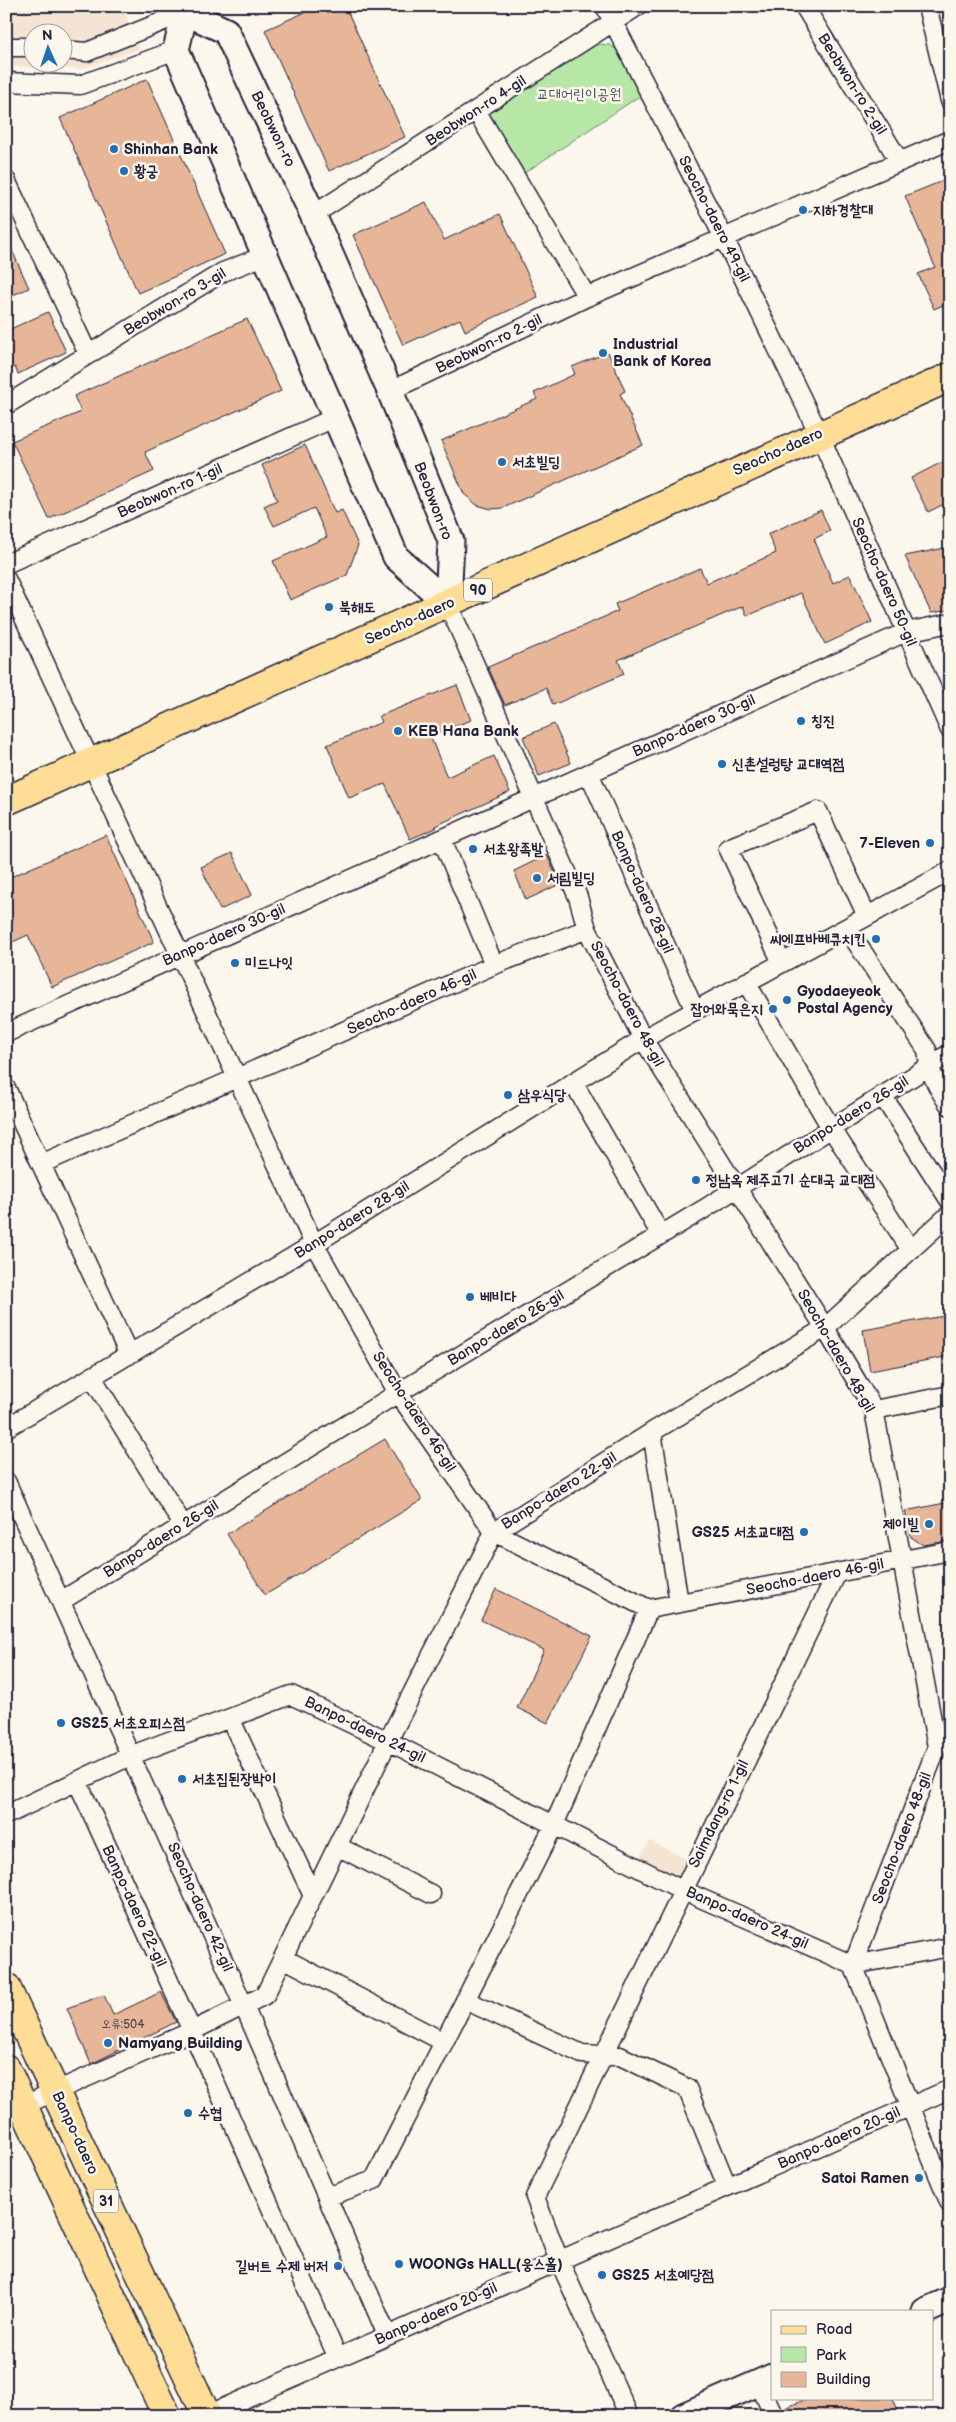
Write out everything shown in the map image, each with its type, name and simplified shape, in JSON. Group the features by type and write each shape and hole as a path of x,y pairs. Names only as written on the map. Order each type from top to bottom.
{"main road":[{"name":"Seocho-daero","path":"6,801 448,604 819,434 950,377"},
{"name":"Banpo-daero","path":"6,1986 207,2415"},
{"name":"31","path":"6,2069 15,2109 167,2416"}],"street":[{"name":"Beobwon-ro 4-gil","path":"314,215 477,112 609,14 638,6"},
{"name":"Beobwon-ro 2-gil","path":"804,6 900,162"},
{"path":"927,6 950,101"},
{"path":"72,51 87,52 192,9"},
{"path":"192,9 176,50 264,256 396,557 448,604"},
{"name":"Beobwon-ro","path":"192,9 226,31 314,215 390,391 451,541 448,604"},
{"name":"Seocho-daero 49-gil","path":"609,14 724,238 819,434"},
{"path":"9,46 22,47"},
{"path":"6,82 80,85 176,50"},
{"path":"477,112 587,297"},
{"name":"Beobwon-ro 2-gil","path":"390,391 587,297 950,140"},
{"path":"6,180 88,354"},
{"name":"Beobwon-ro 3-gil","path":"6,405 223,272 264,256"},
{"name":"Beobwon-ro 1-gil","path":"6,564 334,418"},
{"name":"Seocho-daero 50-gil","path":"819,434 950,730"},
{"name":"Seocho-daero 46-gil","path":"6,579 93,763 314,1244 398,1393 494,1532 649,1609 950,1551"},
{"name":"Seocho-daero 48-gil","path":"448,604 578,897 587,929 643,1039 825,1328 874,1410 903,1561 944,1746 853,1965"},
{"name":"Banpo-daero 30-gil","path":"6,1033 906,632 950,623"},
{"name":"Banpo-daero 28-gil","path":"589,773 695,1011"},
{"path":"782,963 728,848 818,811 867,916"},
{"path":"442,839 494,965"},
{"name":"Banpo-daero 28-gil","path":"6,1428 314,1244 643,1039 950,871"},
{"path":"847,928 927,1050 929,1066 936,1085 950,1106"},
{"name":"Seocho-daero 46-gil","path":"41,1164 494,965 587,929"},
{"path":"746,982 831,1128 911,1250"},
{"name":"Banpo-daero 26-gil","path":"62,1601 398,1393 662,1235 950,1053"},
{"path":"574,1082 662,1235"},
{"path":"6,1088 129,1355"},
{"path":"882,1095 950,1201"},
{"name":"Banpo-daero 22-gil","path":"15,2109 192,2031 243,2004 265,1995 388,1740 494,1532 652,1432 825,1328 950,1214"},
{"path":"92,1377 183,1526"},
{"path":"874,1410 950,1395"},
{"path":"652,1432 679,1603"},
{"name":"Seocho-daero 42-gil","path":"6,1481 132,1755 387,2335"},
{"name":"Saimdang-ro 1-gil","path":"629,2416 559,2260 535,2197 836,1573"},
{"path":"327,2197 374,2180 554,1825 649,1609"},
{"name":"Banpo-daero 24-gil","path":"6,1815 132,1755 291,1695 388,1740 682,1890 853,1965"},
{"path":"230,1718 313,1896"},
{"name":"Banpo-daero 22-gil","path":"76,1782 192,2031"},
{"path":"337,1846 431,1894"},
{"path":"950,1948 853,1965 950,2204"},
{"path":"283,1958 444,2042"},
{"path":"465,2000 582,2054 620,2056 687,2088 727,2186"},
{"path":"192,2031 337,2356"},
{"name":"Banpo-daero 20-gil","path":"207,2415 337,2356 950,2089"},
{"path":"927,2310 950,2300"},
{"path":"683,2416 766,2380 774,2416"}],"shaded area":[{"path":"6,6 122,6 139,49 81,69 72,69 72,22 22,22 22,67 6,66"},
{"path":"650,1841 691,1861 684,1880 639,1858"}],"green space":[{"name":"교대어린이공원","path":"591,43 610,45 620,52 641,95 523,174 487,114"}],"building":[{"path":"319,6 345,6 405,137 329,171 265,30"},
{"path":"147,79 225,254 138,293 60,118"},
{"path":"950,178 950,302 934,309 918,274 935,267 905,196"},
{"path":"426,202 444,240 500,214 538,297 465,331 460,319 403,345 353,235"},
{"path":"6,237 29,288 6,298"},
{"path":"48,312 66,352 18,374 15,367 6,371 6,331"},
{"path":"247,319 281,391 145,452 154,471 49,519 12,441 81,412 74,396"},
{"path":"608,352 625,391 620,394 643,445 503,508 491,509 477,505 464,494 441,441 537,399 534,393 575,374 572,367"},
{"path":"305,445 335,513 342,510 358,545 347,575 290,600 273,561 327,537 314,508 274,526 264,506 277,500 262,465"},
{"path":"950,458 950,501 928,512 911,478"},
{"path":"821,510 830,531 814,539 833,583 850,575 872,622 825,644 801,593 747,616 743,606 618,660 624,674 553,705 546,688 505,705 488,667 618,611 615,604 700,568 707,583 776,553 768,534"},
{"path":"950,547 950,610 931,613 905,556"},
{"path":"457,685 471,720 430,736 447,777 494,756 510,792 410,839 385,784 349,798 327,745 382,722 379,716"},
{"path":"554,724 571,763 539,776 523,737"},
{"path":"106,835 154,942 52,987 28,935 6,945 6,879"},
{"path":"232,853 252,895 220,910 201,867"},
{"name":"서림빌딩","path":"547,855 560,884 526,900 514,871"},
{"path":"950,1315 950,1356 870,1371 863,1330"},
{"path":"385,1439 422,1500 265,1595 227,1534"},
{"name":"제이빌","path":"950,1502 950,1541 923,1545 911,1537 905,1511"},
{"path":"496,1589 592,1636 548,1723 517,1708 544,1650 481,1620"},
{"name":"Namyang Building","path":"161,1992 176,2022 91,2064 67,2008 104,1995 113,2015"},
{"path":"803,2400 894,2400 900,2416 784,2416 783,2409"}],"place":[{"name":"Shinhan Bank","path":"114,149"},
{"name":"황궁","path":"124,171"},
{"name":"지하경찰대","path":"803,210"},
{"name":"Industrial Bank of Korea","path":"603,353"},
{"name":"서초빌딩","path":"502,462"},
{"name":"북해도","path":"329,607"},
{"name":"칭진","path":"801,721"},
{"name":"KEB Hana Bank","path":"398,731"},
{"name":"신촌설렁탕 교대역점","path":"722,764"},
{"name":"7-Eleven","path":"930,843"},
{"name":"서초왕족발","path":"473,849"},
{"name":"서림빌딩","path":"537,878"},
{"name":"씨에프바베큐치킨","path":"876,939"},
{"name":"미드나잇","path":"235,963"},
{"name":"Gyodaeyeok Postal Agency","path":"787,1000"},
{"name":"잡어와묵은지","path":"773,1009"},
{"name":"삼우식당","path":"508,1095"},
{"name":"정남옥 제주고기 순대국 교대점","path":"696,1180"},
{"name":"베비다","path":"470,1297"},
{"name":"제이빌","path":"929,1524"},
{"name":"GS25 서초교대점","path":"804,1532"},
{"name":"GS25 서초오피스점","path":"61,1723"},
{"name":"서초집된장박이","path":"182,1779"},
{"name":"Namyang Building","path":"108,2043"},
{"name":"수협","path":"188,2113"},
{"name":"Satoi Ramen","path":"919,2178"},
{"name":"WOONGs HALL(웅스홀)","path":"399,2264"},
{"name":"길버트 수제 버저","path":"338,2266"},
{"name":"GS25 서초예당점","path":"602,2275"}]}
